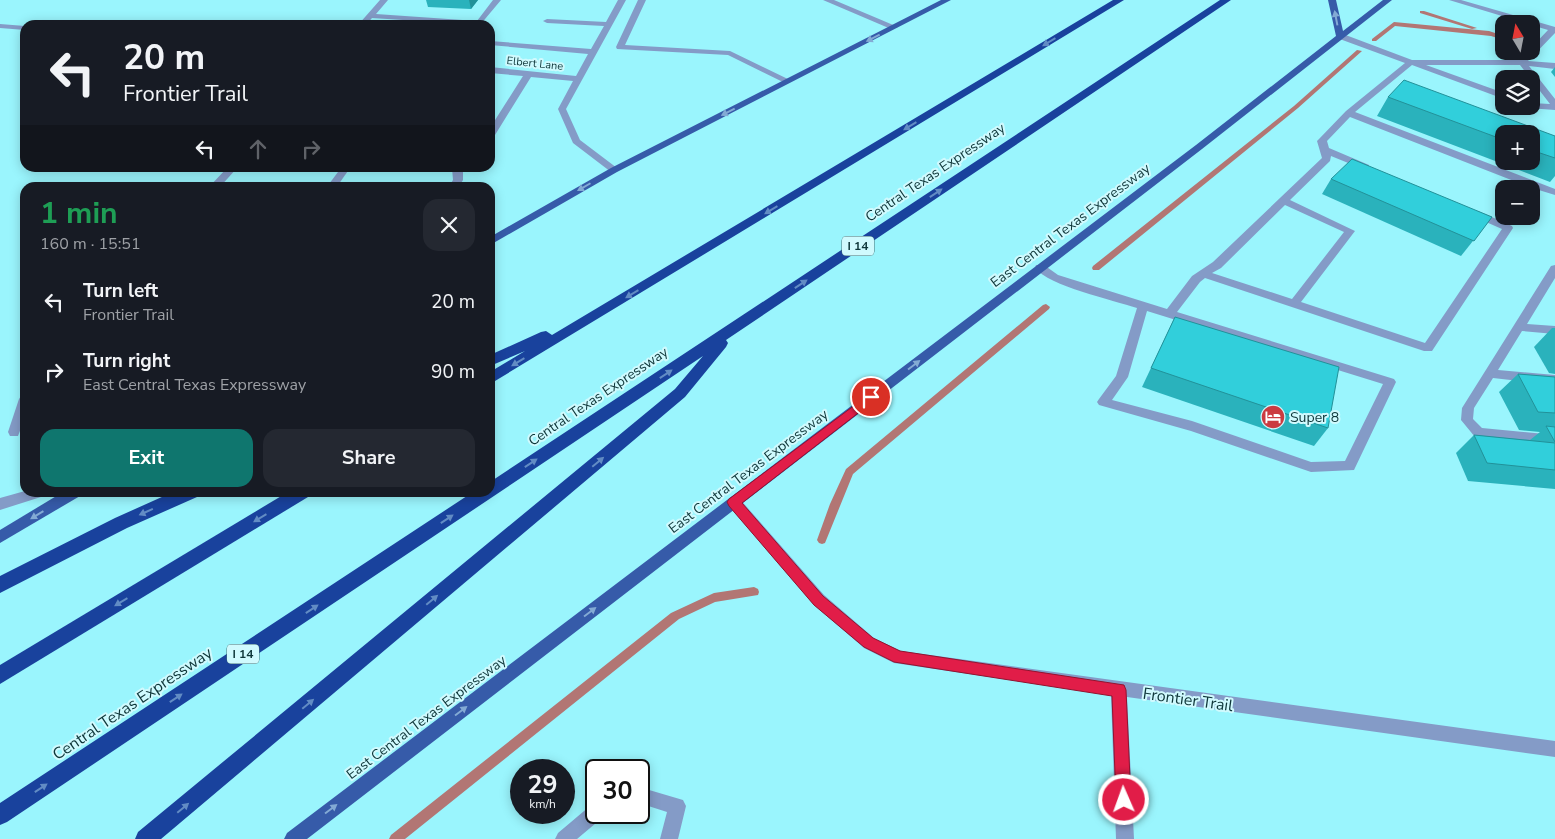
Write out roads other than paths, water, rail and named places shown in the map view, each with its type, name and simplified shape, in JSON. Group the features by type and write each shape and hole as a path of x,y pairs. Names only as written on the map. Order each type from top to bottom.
{"highway":[{"path":"495,376 1119,0"},
{"name":"Central Texas Expressway","path":"495,487 1226,0"},
{"path":"495,359 605,310"},
{"path":"145,839 680,393 732,330"},
{"path":"0,585 121,523 180,497"},
{"path":"0,675 294,497"},
{"name":"Central Texas Expressway","path":"0,815 479,497"}],"main road":[{"path":"495,239 614,170 947,0"},
{"path":"1332,0 1340,36"},
{"name":"East Central Texas Expressway","path":"293,839 1192,153 1388,0"},
{"path":"0,537 66,497"}],"street":[{"path":"366,20 384,0"},
{"path":"481,20 497,0"},
{"path":"613,0 622,0"},
{"path":"614,170 576,141 562,109 622,0"},
{"path":"642,0 620,47 730,53 788,81"},
{"path":"827,0 894,27"},
{"path":"1454,0 1554,30 1522,63"},
{"path":"370,16 432,20"},
{"path":"547,21 608,24"},
{"path":"0,26 20,28"},
{"path":"1340,36 1495,93"},
{"path":"495,43 593,52"},
{"path":"1170,314 1196,279 1217,265 1327,158 1322,142 1350,113 1388,86 1412,62 1522,63 1555,66"},
{"path":"1522,63 1555,106"},
{"name":"Elbert Lane","path":"495,71 578,79"},
{"path":"495,127 528,74"},
{"path":"1540,106 1555,106"},
{"path":"1350,113 1532,186 1555,192"},
{"path":"1325,150 1380,173"},
{"path":"219,182 228,172"},
{"path":"1284,201 1350,231 1294,304"},
{"path":"1203,274 1428,348 1508,228 1462,208"},
{"path":"1040,268 1054,278 1390,382 1349,466 1311,467 1192,426 1103,402 1122,377 1143,306"},
{"path":"1555,269 1549,289 1519,327 1468,408 1467,420 1479,433 1555,440"},
{"path":"1519,327 1555,330"},
{"path":"1490,374 1555,380"},
{"path":"14,432 20,414"},
{"path":"0,504 23,497"},
{"name":"Frontier Trail","path":"734,502 819,600 869,643 899,658 1555,749"},
{"path":"1119,690 1125,839"},
{"path":"650,798 677,806 669,839"},
{"path":"564,839 585,821"}],"waterway":[{"path":"1422,12 1474,28"},
{"path":"1374,40 1394,24 1492,34"},
{"path":"1096,268 1296,107 1359,51"},
{"path":"822,540 849,472 1046,307"},
{"path":"395,839 675,616 714,598 754,592"}],"place":[{"name":"Super 8","path":"1273,417"}]}
